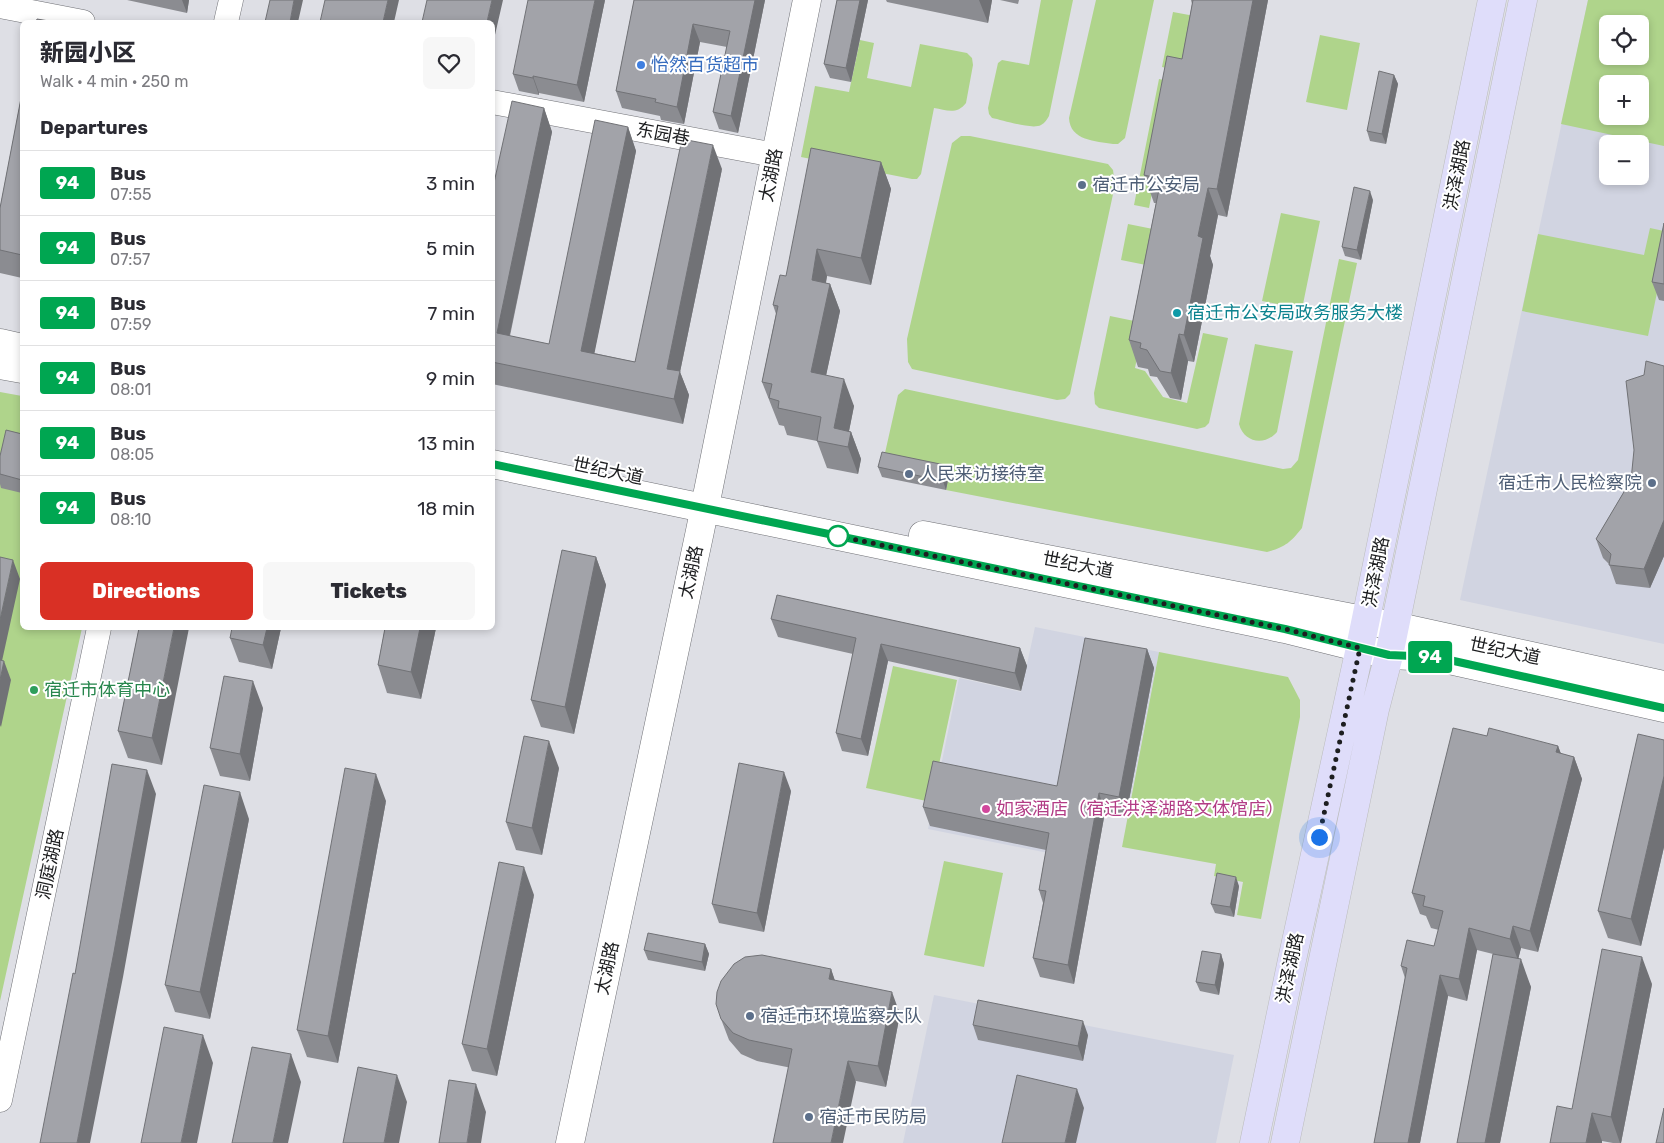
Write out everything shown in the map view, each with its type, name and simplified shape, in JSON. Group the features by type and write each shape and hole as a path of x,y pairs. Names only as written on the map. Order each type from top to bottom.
{"main road":[{"name":"洪泽湖路","path":"1254,1143 1292,960 1358,619 1435,282 1492,0"},
{"name":"洪泽湖路","path":"1285,1143 1375,709 1389,655 1523,0"}],"street":[{"path":"226,20 231,0"},
{"name":"太湖路","path":"570,1143 706,500 806,0"},
{"path":"0,6 73,20"},
{"name":"东园巷","path":"495,103 775,155"},
{"path":"0,343 20,348"},
{"path":"0,365 20,369"},
{"name":"世纪大道","path":"495,448 706,500 1285,629 1389,655 1436,657 1664,708"},
{"name":"世纪大道","path":"495,465 706,500 1358,619 1664,685"},
{"name":"洞庭湖路","path":"0,1100 99,630"}],"shaded area":[{"name":"宿迁市人民检察院","path":"1588,0 1664,0 1664,644 1460,600"},
{"path":"1035,627 1159,652 1127,817 1062,805 1053,854 928,829 959,678 1021,692"},
{"path":"934,995 1234,1055 1216,1143 903,1143"}],"green space":[{"path":"1041,0 1073,0 1049,116 1044,123 1037,126 1024,126 992,118 988,108 998,63 1002,60 1029,65"},
{"path":"1096,0 1154,0 1125,138 1118,144 1092,141 1079,136 1070,126 1069,118"},
{"path":"1588,0 1664,0 1664,146 1649,143 1649,135 1612,135 1561,124"},
{"path":"1173,12 1200,17 1190,73 1162,67"},
{"path":"1320,35 1360,43 1347,110 1306,102"},
{"path":"860,40 874,43 867,78 911,87 920,44 967,53 972,58 973,65 966,103 963,107 955,110 934,108 921,174 917,179 801,157 815,86 849,92"},
{"path":"1159,79 1174,82 1149,208 1134,205"},
{"path":"961,136 970,136 1108,164 1113,170 1115,185 1070,394 1065,399 1057,400 912,369 908,362 907,339 952,143"},
{"path":"1281,213 1320,221 1302,309 1262,301"},
{"path":"1128,224 1163,231 1156,267 1121,260"},
{"path":"1650,228 1664,231 1664,259 1648,336 1522,311 1538,234 1644,255"},
{"path":"1339,259 1357,263 1302,528 1283,546 1267,552 946,490 950,468 892,457 885,453 898,395 905,389 1283,469 1291,468 1298,460"},
{"path":"1110,316 1144,323 1135,368 1145,371 1163,397 1187,403 1203,333 1228,338 1209,423 1205,427 1197,429 1099,408 1095,404 1094,393"},
{"path":"1255,344 1293,351 1277,432 1261,441 1250,439 1245,435 1239,424"},
{"name":"宿迁市体育中心","path":"0,392 20,396 20,630 82,630 0,1001"},
{"path":"1159,652 1288,677 1300,700 1300,717 1261,919 1237,915 1243,882 1214,876 1216,864 1122,847"},
{"path":"893,666 957,680 931,802 866,788"},
{"path":"944,861 1003,873 984,967 924,955"}],"building":[{"path":"270,0 294,0 290,20 265,20"},
{"path":"325,0 388,0 383,20 320,20"},
{"path":"427,0 492,0 487,20 422,20"},
{"path":"528,0 595,0 577,85 513,74"},
{"path":"634,0 755,0 731,116 713,112 730,31 693,24 677,107 655,102 656,99 616,91"},
{"path":"837,0 860,0 846,68 824,64"},
{"path":"1193,0 1253,0 1217,189 1208,188 1198,236 1203,238 1184,335 1179,334 1171,373 1160,371 1147,350 1140,348 1141,343 1129,340 1161,179 1144,175 1167,56 1182,59"},
{"path":"1379,71 1394,75 1382,134 1367,131"},
{"path":"512,101 544,108 497,333 549,344 595,120 628,127 581,351 635,362 682,139 713,145 667,369 680,371 674,399 495,363 495,178"},
{"path":"20,103 20,255 0,250 0,208"},
{"path":"811,148 881,162 861,258 817,249 812,280 830,284 811,372 844,379 834,428 851,432 848,447 817,441 821,417 778,408 779,401 769,398 772,384 762,382 778,306 773,305 780,275 786,276"},
{"path":"1354,187 1370,191 1357,250 1342,247"},
{"path":"1664,223 1664,284 1652,282"},
{"path":"1646,361 1664,366 1664,520 1644,569 1609,565 1611,554 1596,539 1631,480 1634,450 1626,381 1644,375"},
{"path":"6,430 20,434 20,479 0,474 0,456"},
{"path":"882,452 945,465 943,481 878,467"},
{"path":"562,550 596,557 565,707 531,700"},
{"path":"0,557 13,560 0,620"},
{"path":"777,595 1020,648 1015,673 881,644 861,739 836,733 856,638 771,619"},
{"path":"139,630 174,630 152,738 118,731"},
{"path":"232,630 267,630 263,645 230,638"},
{"path":"385,630 420,630 411,672 378,665"},
{"path":"1085,638 1147,649 1119,797 1099,793 1068,965 1033,958 1046,891 1039,890 1049,833 923,807 933,761 1057,786"},
{"path":"0,660 4,661 0,680"},
{"path":"224,676 253,681 240,754 210,748"},
{"path":"1453,728 1487,736 1489,728 1558,746 1556,752 1574,757 1530,931 1513,926 1510,939 1469,928 1459,979 1440,975 1408,1143 1374,1143 1407,968 1401,966 1407,940 1434,946 1443,911 1423,906 1425,896 1412,893"},
{"path":"1638,734 1664,740 1664,776 1631,919 1598,911"},
{"path":"524,736 549,741 532,828 506,822"},
{"path":"739,763 784,772 757,913 712,904"},
{"path":"112,764 147,770 114,952 77,1143 40,1143 73,973 75,974"},
{"path":"345,768 376,774 328,1036 297,1030"},
{"path":"204,785 240,792 200,992 165,985"},
{"path":"499,862 524,867 487,1049 462,1044"},
{"path":"1217,873 1236,877 1230,907 1211,904"},
{"path":"648,933 705,944 702,962 644,950"},
{"path":"1602,949 1642,957 1611,1117 1592,1113 1586,1143 1550,1143 1557,1106 1572,1109"},
{"path":"1202,951 1221,954 1215,985 1196,982"},
{"path":"1493,954 1521,959 1485,1143 1457,1143"},
{"path":"762,955 831,969 829,979 892,992 878,1066 848,1061 831,1143 773,1143 792,1049 749,1040 733,1033 721,1019 716,1004 717,992 721,981 734,964 745,957"},
{"path":"978,1000 1083,1021 1078,1046 973,1025"},
{"path":"164,1027 203,1035 181,1143 141,1143"},
{"path":"252,1047 291,1054 273,1143 232,1143"},
{"path":"358,1067 397,1075 384,1143 343,1143"},
{"path":"1017,1075 1077,1089 1065,1143 1002,1143"},
{"path":"449,1080 476,1084 467,1143 439,1143"},
{"path":"1664,1108 1664,1143 1656,1143"}],"bus line":[{"name":"94","path":"495,465 1285,629 1389,655 1436,657 1664,708"}],"place":[{"name":"怡然百货超市","path":"641,65"},
{"name":"宿迁市公安局","path":"1082,185"},
{"name":"宿迁市公安局政务服务大楼","path":"1177,313"},
{"name":"人民来访接待室","path":"909,474"},
{"name":"宿迁市人民检察院","path":"1652,483"},
{"name":"宿迁市体育中心","path":"34,690"},
{"name":"如家酒店（宿迁洪泽湖路文体馆店）","path":"986,809"},
{"name":"宿迁市环境监察大队","path":"750,1016"},
{"name":"宿迁市民防局","path":"809,1117"}],"route":[{"path":"838,536 1285,629 1360,648 1319,837"}]}
